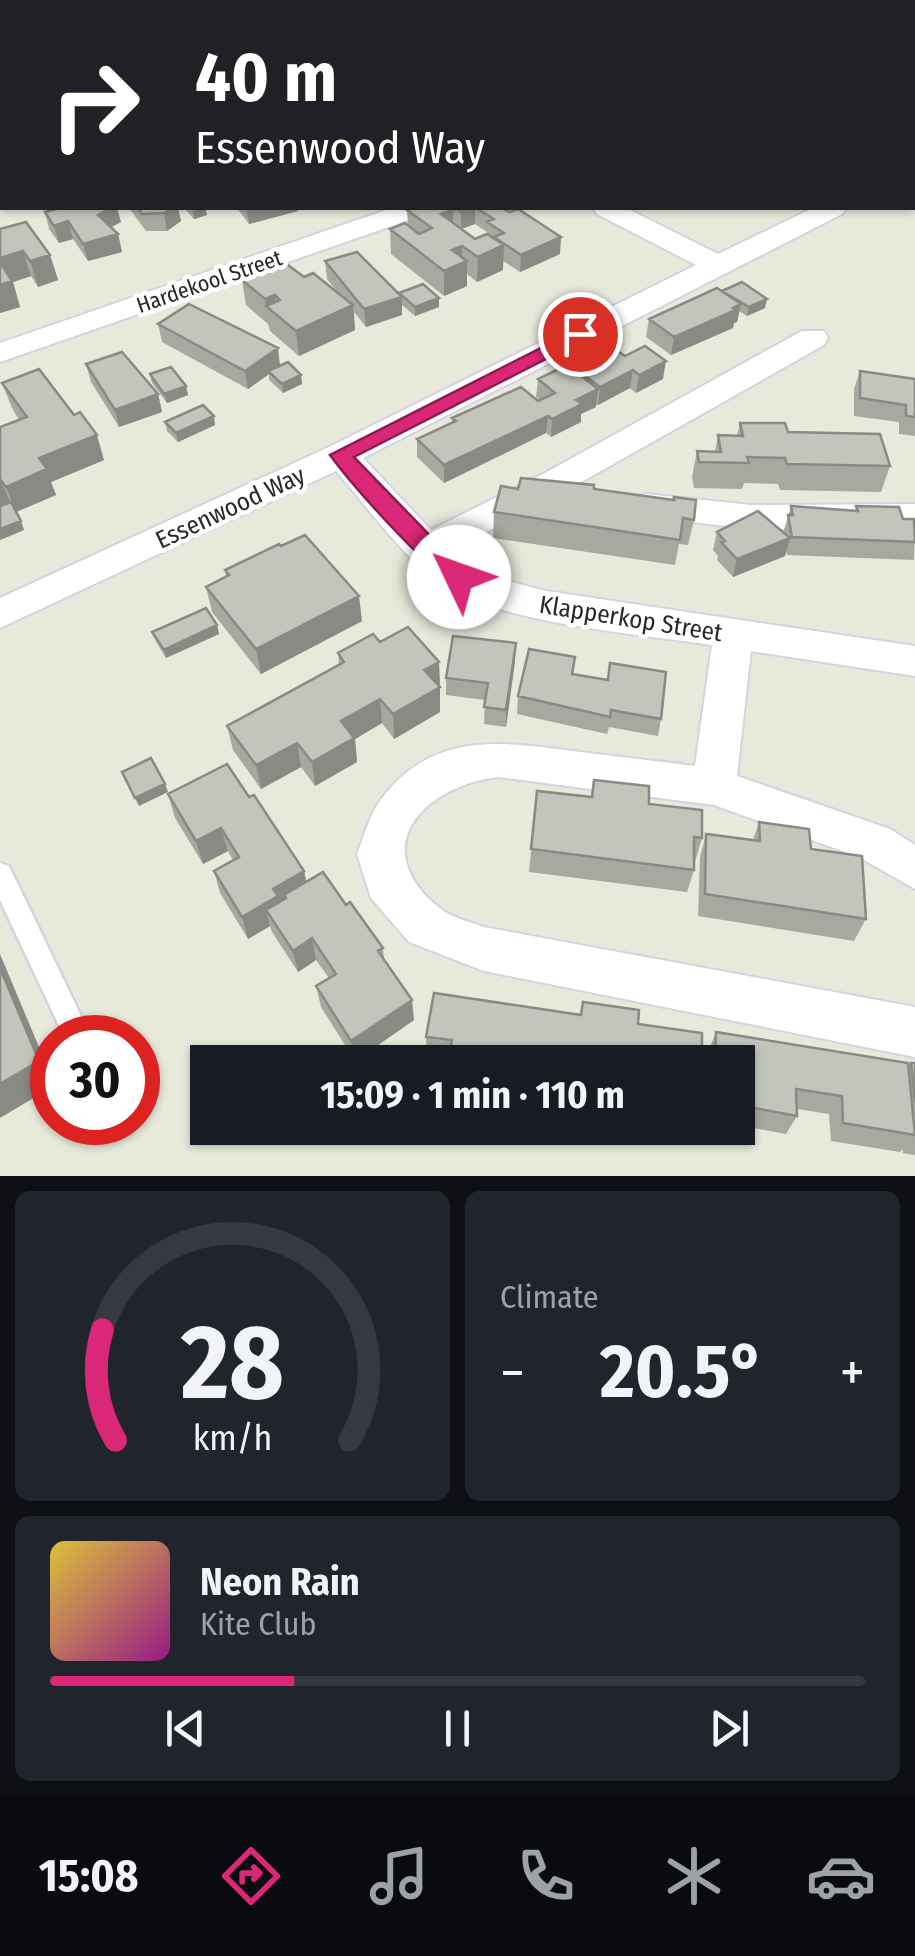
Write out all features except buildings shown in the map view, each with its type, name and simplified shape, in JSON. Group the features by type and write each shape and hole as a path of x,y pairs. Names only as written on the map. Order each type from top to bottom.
{"street":[{"name":"Hardekool Street","path":"0,352 411,210"},
{"path":"610,210 717,265"},
{"name":"Essenwood Way","path":"0,614 340,455 829,210"},
{"path":"426,548 557,481 813,338"},
{"name":"Klapperkop Street","path":"340,455 426,548 459,577 517,600 915,661"},
{"path":"557,481 623,502 675,511 769,517 915,516"},
{"path":"714,787 733,635"},
{"path":"915,869 874,843 714,787 498,758 453,766 418,788 396,814 379,854 387,884 426,928 484,949 915,1032"}],"lane":[{"path":"0,874 67,1015"}],"route":[{"path":"459,577 426,548 340,455 580,334"}]}
